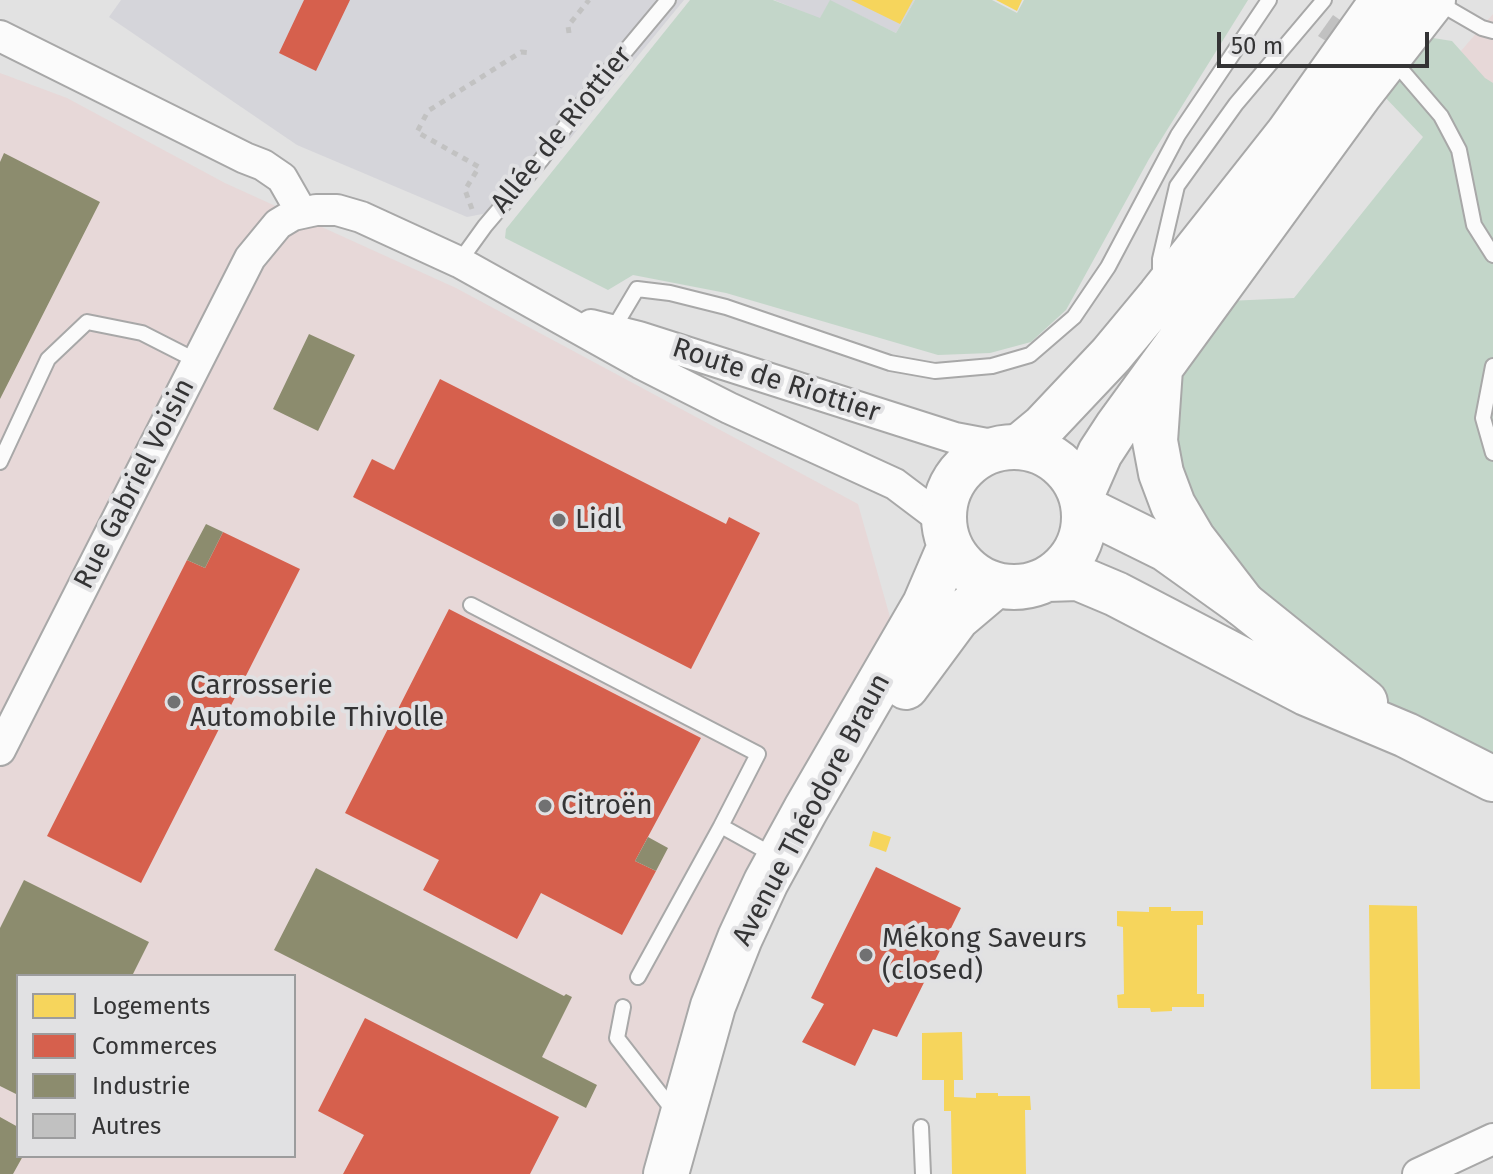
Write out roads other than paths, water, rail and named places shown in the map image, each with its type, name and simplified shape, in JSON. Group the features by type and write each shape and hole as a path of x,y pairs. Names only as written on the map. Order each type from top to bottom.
{"main road":[{"path":"1383,0 1288,134 1111,355 1043,427 1012,446 983,453 966,465 953,481 946,501 947,534 964,566 996,585 1013,587 1047,579 1078,578 1116,594 1306,693 1406,735 1493,779"},
{"path":"1083,502 1100,453 1433,0"},
{"path":"1160,369 1155,441 1161,473 1173,505 1193,539 1243,604"},
{"path":"1012,446 1040,451 1058,461 1072,475 1083,502 1085,526 1072,557 1047,579"},
{"path":"1083,502 1166,549 1243,604 1406,735"},
{"name":"Avenue Théodore Braun","path":"666,1174 713,1006 740,938 779,859 925,604 947,534"},
{"name":"Avenue Théodore Braun","path":"696,1174 760,950 817,829 918,669 957,618 996,585"}],"street":[{"path":"0,36 263,165 282,178 290,218"},
{"name":"Route de Riottier","path":"290,218 337,210 361,217 459,262 548,313 729,408 895,484 947,534"},
{"name":"Rue Gabriel Voisin","path":"3,737 250,258 290,218"},
{"name":"Route de Riottier","path":"548,313 639,337 955,438 1012,446"},
{"path":"1418,1174 1493,1139"}],"lane":[{"name":"Allée de Riottier","path":"459,262 587,97 668,0"},
{"path":"612,331 637,289 670,293 726,307 890,363 935,371 992,366 1030,355 1074,317 1108,267 1178,135 1269,0"},
{"path":"1160,296 1160,259 1177,186 1236,104 1324,0"},
{"path":"1433,0 1493,31"},
{"path":"1390,56 1441,116 1459,150 1474,225 1493,255"},
{"path":"0,462 48,359 87,322 142,333 197,361"},
{"path":"1493,366 1483,418 1493,453"},
{"path":"471,605 758,754 638,977"},
{"path":"721,826 779,859"},
{"path":"623,1007 617,1038 681,1121"},
{"path":"921,1127 923,1174"}],"place":[{"name":"Lidl","path":"559,520"},
{"name":"Carrosserie Automobile Thivolle","path":"174,702"},
{"name":"Citroën","path":"545,806"},
{"name":"Mékong Saveurs (closed)","path":"866,955"}]}
